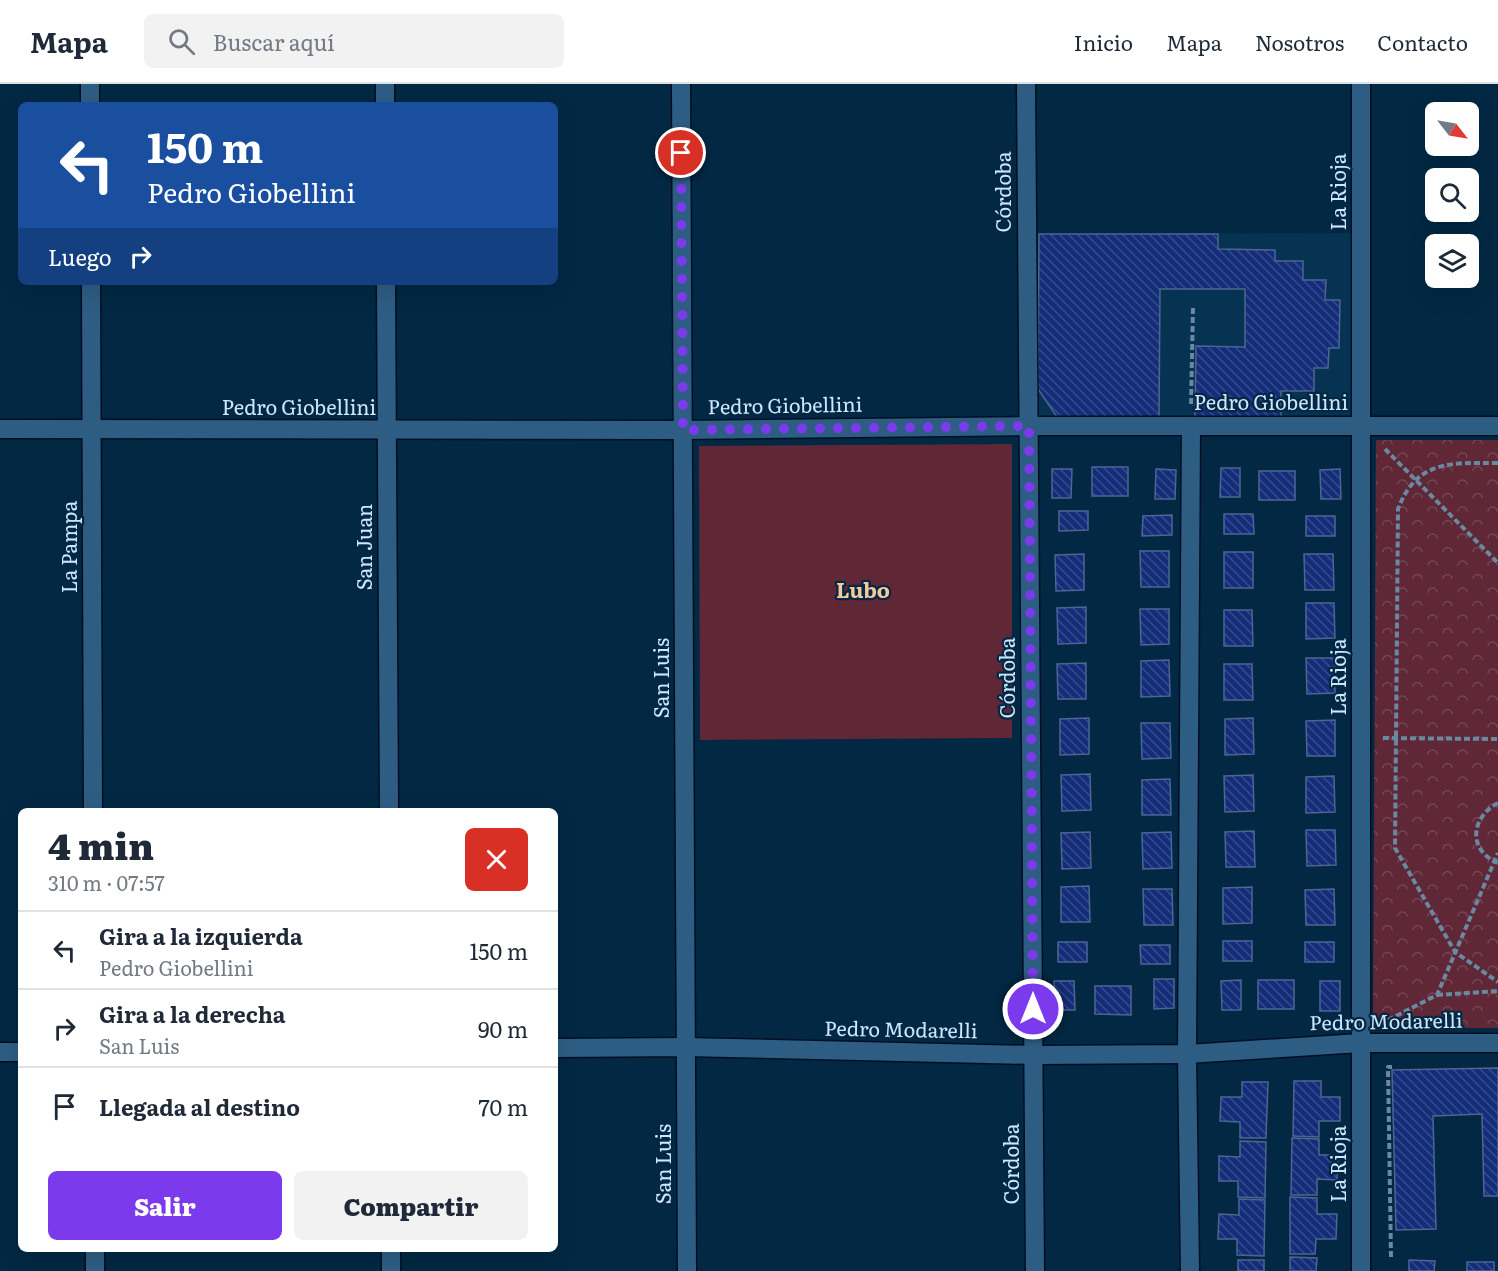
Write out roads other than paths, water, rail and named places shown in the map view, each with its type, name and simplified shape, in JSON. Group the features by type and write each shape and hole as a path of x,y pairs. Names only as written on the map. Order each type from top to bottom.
{"street":[{"path":"90,84 90,102"},
{"path":"385,84 385,102"},
{"name":"San Luis","path":"681,84 687,1271"},
{"name":"Córdoba","path":"1026,84 1035,1271"},
{"name":"La Rioja","path":"1361,84 1361,1271"},
{"name":"La Pampa","path":"91,285 93,808"},
{"name":"San Juan","path":"386,285 389,808"},
{"name":"Pedro Giobellini","path":"0,429 683,430 1029,426 1498,426"},
{"path":"1190,1271 1187,1054 1191,426"},
{"name":"Pedro Modarelli","path":"558,1048 686,1047 1034,1055 1187,1054 1361,1042 1498,1043"},
{"path":"0,1052 18,1052"},
{"path":"95,1252 95,1271"},
{"path":"391,1252 391,1271"}],"district":[{"name":"Lubo","path":"863,591"}]}
